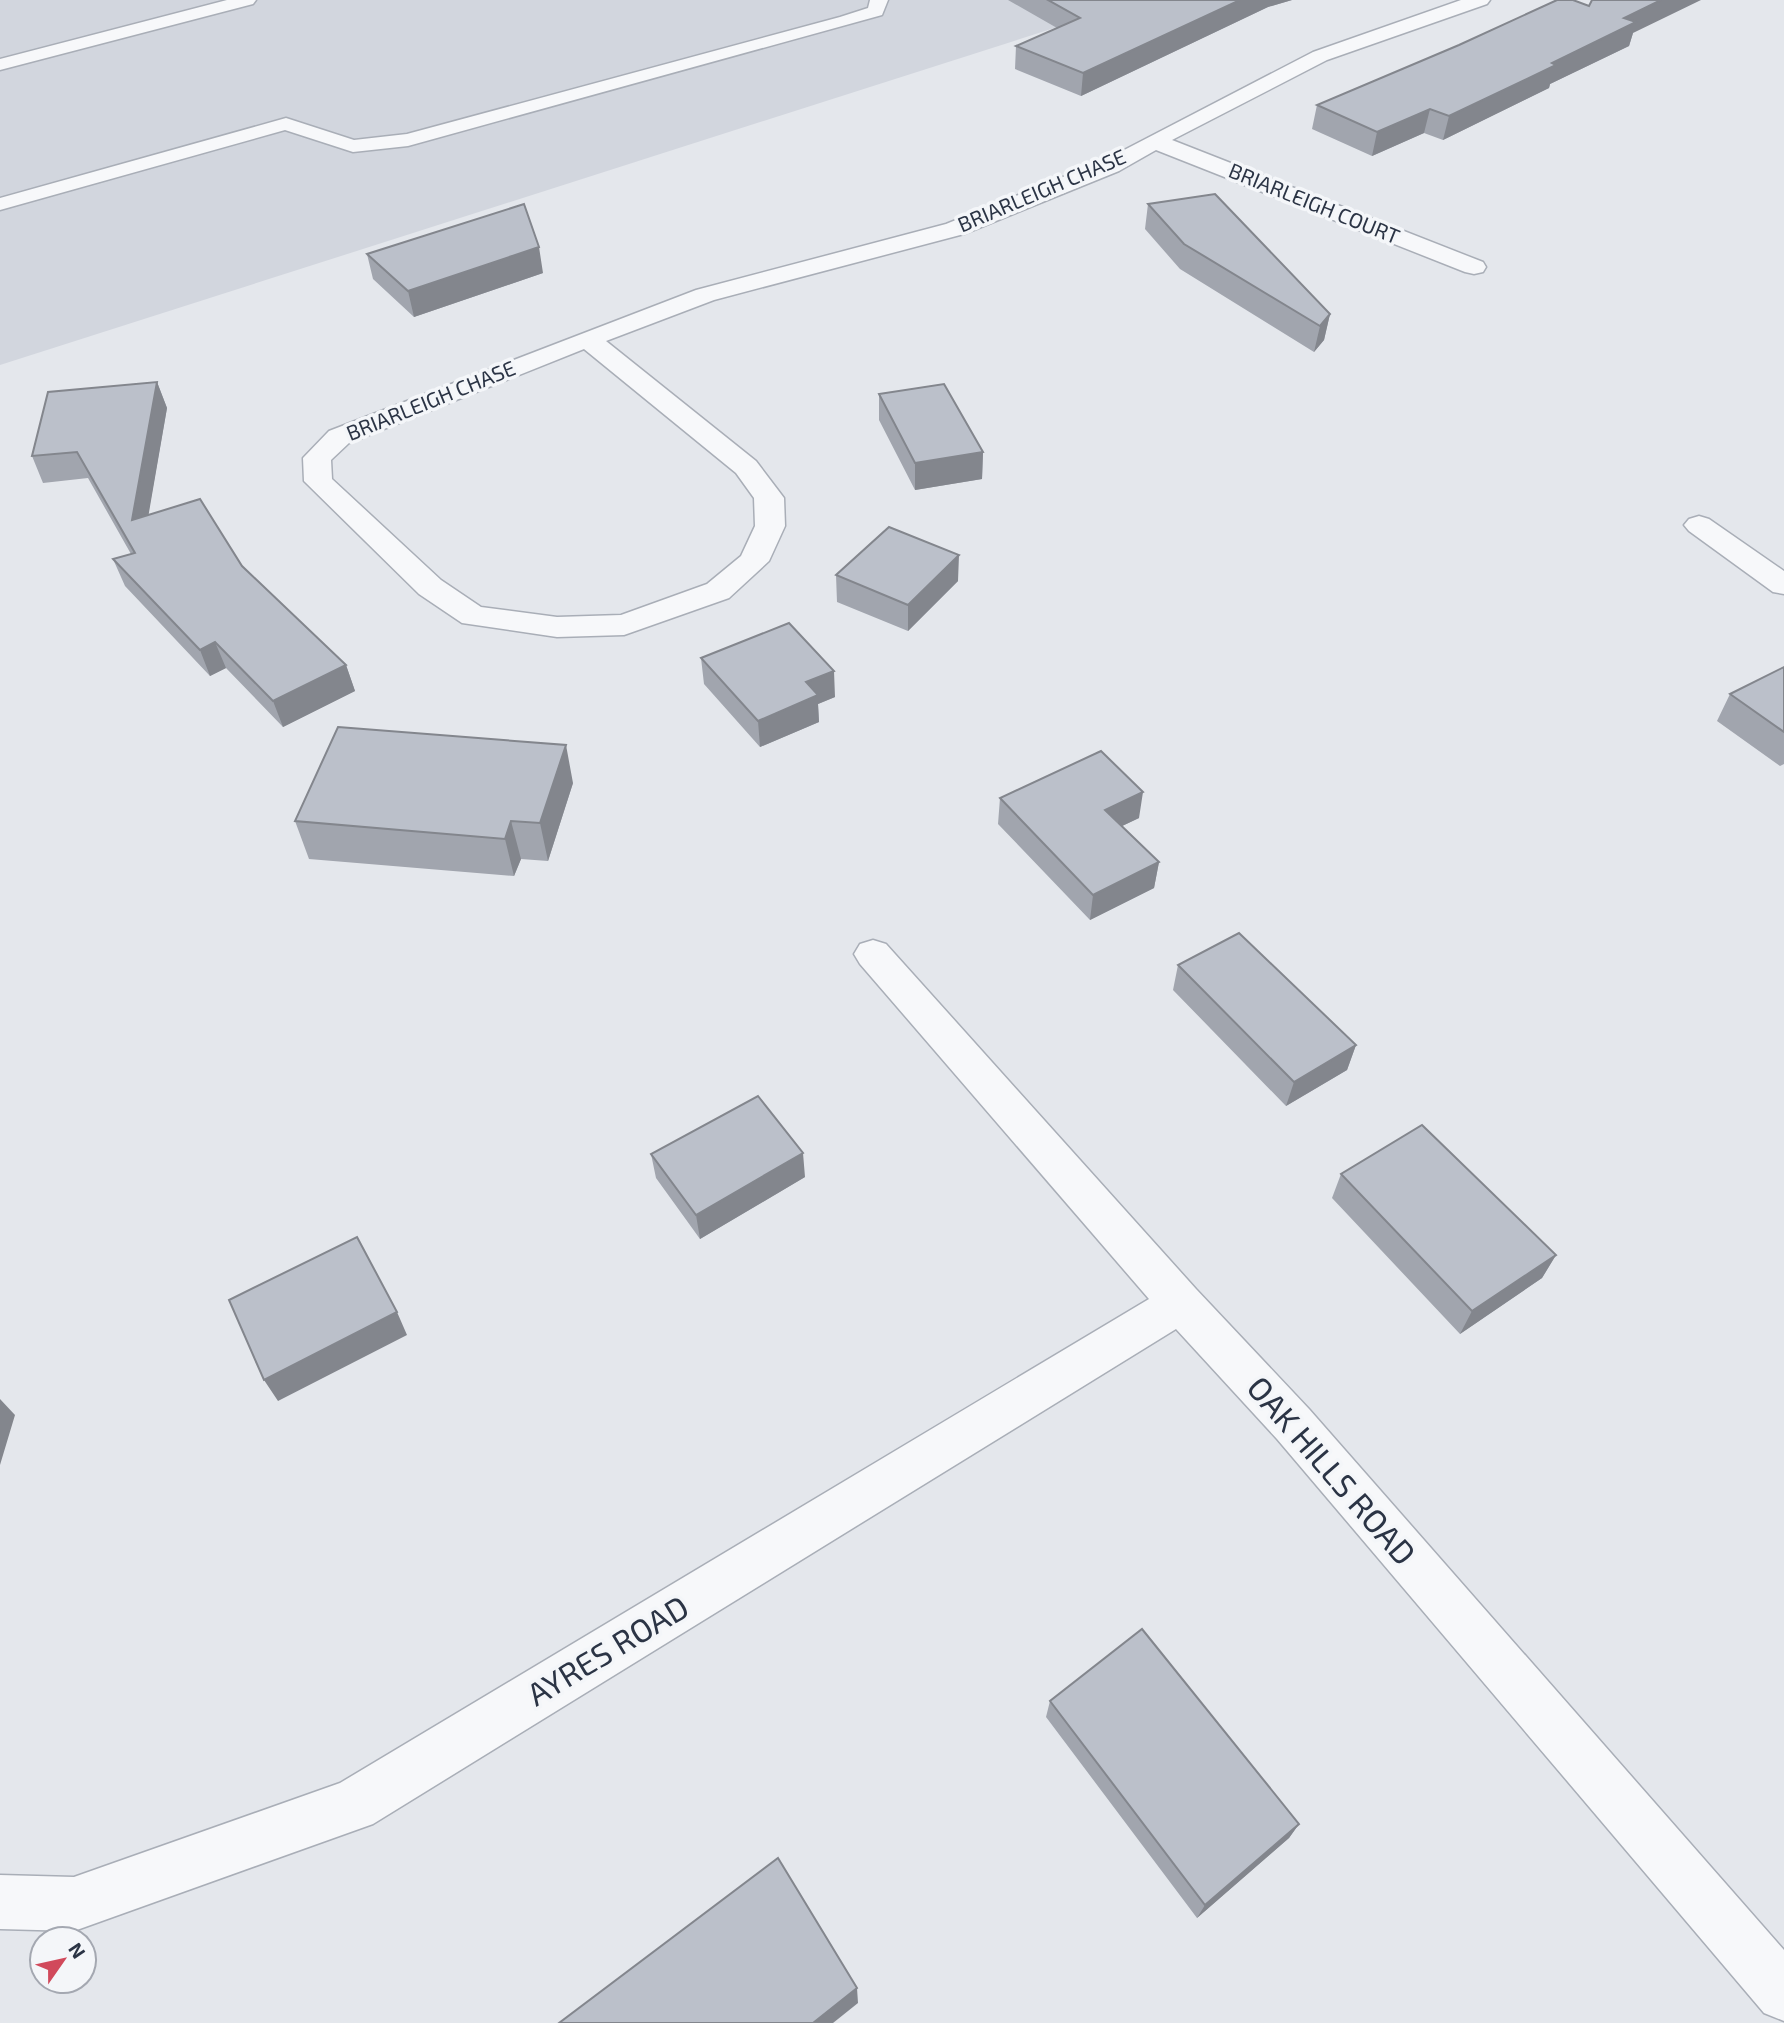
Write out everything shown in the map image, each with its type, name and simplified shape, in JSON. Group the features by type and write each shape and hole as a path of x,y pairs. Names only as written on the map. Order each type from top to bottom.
{"street":[{"name":"BRIARLEIGH CHASE","path":"587,339 746,467 769,498 771,526 754,561 718,590 624,625 557,627 473,617 430,587 318,481 317,458 339,437 587,339 705,295 955,229 1111,166 1320,56 1480,0"},
{"name":"BRIARLEIGH COURT","path":"1154,141 1474,267"},
{"path":"1699,525 1784,585"},
{"name":"OAK HILLS ROAD","path":"873,954 1180,1303 1293,1424 1784,1993"},
{"name":"AYRES ROAD","path":"0,1902 74,1904 354,1805 1180,1303"}],"lane":[{"path":"0,65 247,0"},
{"path":"0,204 286,124 353,146 408,140 846,21 876,11 879,0"}],"shaded area":[{"path":"0,0 1142,0 0,365"}],"building":[{"path":"1048,0 1240,0 1083,73 1016,46 1080,18"},
{"path":"1557,0 1573,0 1589,6 1592,0 1661,0 1624,18 1636,22 1552,63 1556,65 1449,116 1430,109 1377,132 1317,105 1459,45"},
{"path":"1215,194 1330,314 1320,326 1184,244 1148,204"},
{"path":"524,204 539,247 408,291 367,254"},
{"path":"157,382 132,520 200,499 242,566 346,665 273,701 215,642 200,650 113,559 135,553 77,452 32,456 48,392"},
{"path":"944,384 983,452 915,463 879,394"},
{"path":"889,527 959,555 908,605 836,575"},
{"path":"789,623 834,671 806,682 818,695 758,721 701,658"},
{"path":"1784,667 1784,732 1730,694"},
{"path":"338,727 566,745 540,823 511,821 505,839 295,821"},
{"path":"1101,751 1143,792 1105,810 1159,862 1093,895 1000,798"},
{"path":"1239,933 1356,1045 1294,1082 1178,965"},
{"path":"758,1096 803,1153 696,1215 651,1154"},
{"path":"1422,1125 1556,1255 1472,1311 1341,1174"},
{"path":"357,1237 397,1312 264,1380 229,1300"},
{"path":"1142,1629 1299,1824 1205,1905 1050,1701"},
{"path":"778,1858 857,1988 813,2023 559,2023"}]}
